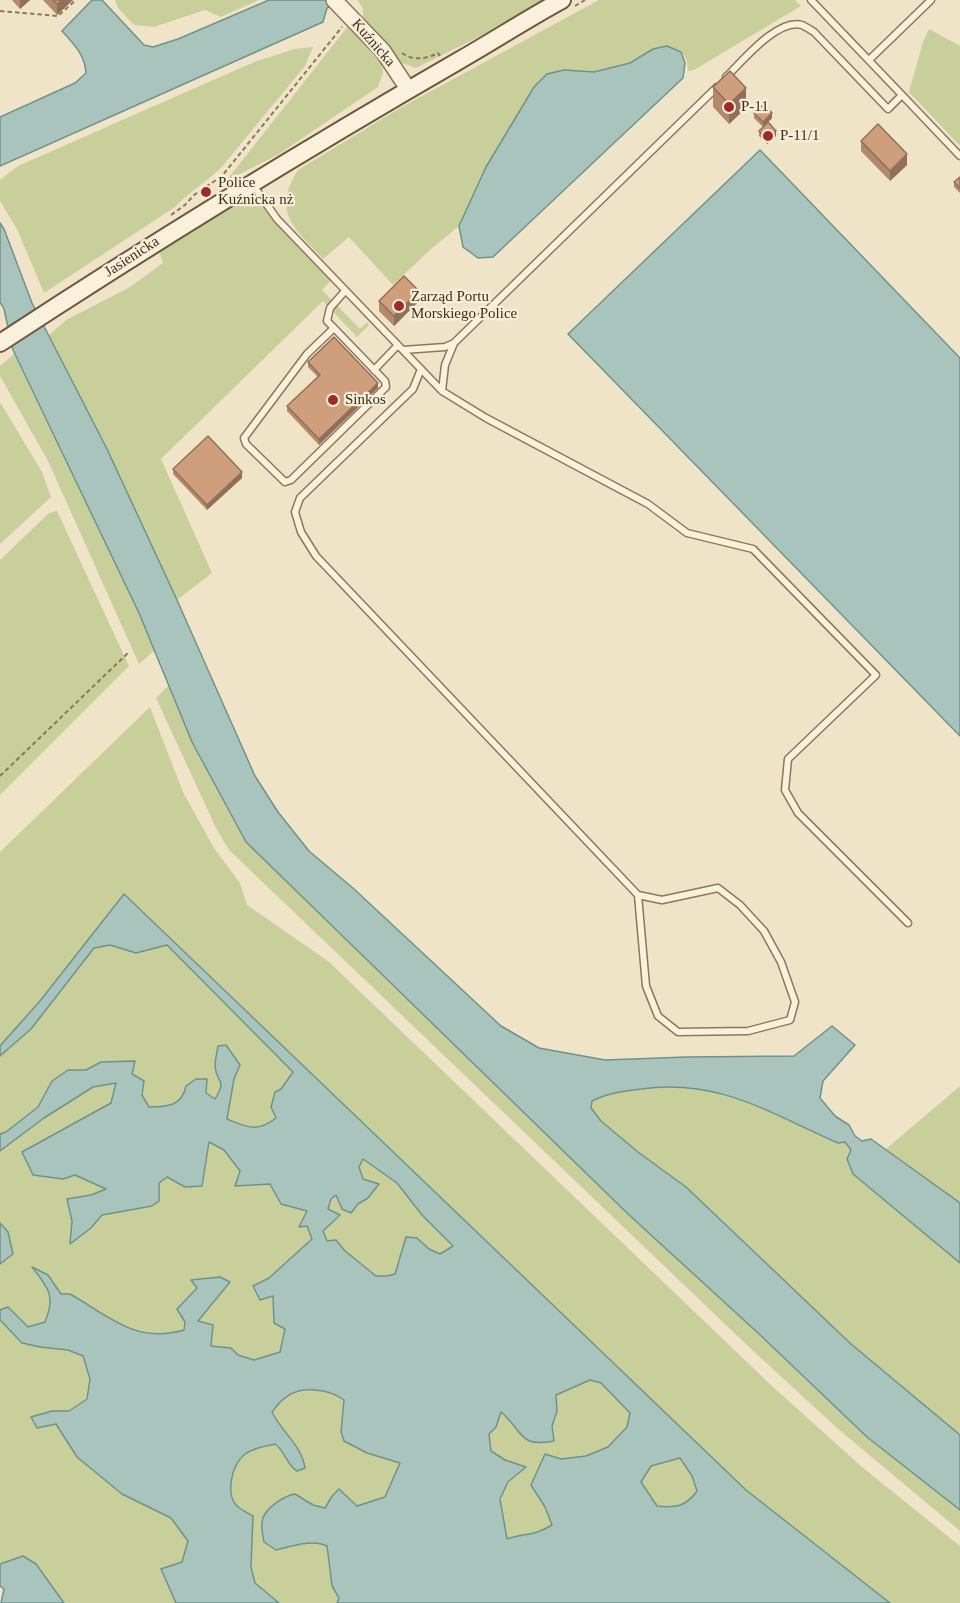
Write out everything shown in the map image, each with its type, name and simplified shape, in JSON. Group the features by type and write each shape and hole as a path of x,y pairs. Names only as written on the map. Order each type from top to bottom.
{"main road":[{"name":"Jasienicka","path":"259,178 314,136 405,85 464,58 516,25 562,0"},
{"name":"Jasienicka","path":"1,342 289,161 405,85 441,58 516,25"}],"street":[{"name":"Kuźnicka","path":"333,0 382,51 405,85"}],"lane":[{"path":"810,0 960,156"},
{"path":"869,60 931,0"},
{"path":"374,370 400,348 445,347 454,343 772,33 786,27 800,25 814,32 888,109 902,95"},
{"path":"259,178 277,219 442,391 486,418 648,504 687,533 753,549 876,675 788,759 785,790 798,813 908,923"},
{"path":"334,328 307,354 244,438 246,444 280,480 288,483 387,385 385,381 374,370 334,328 327,321 330,308 345,291"},
{"path":"442,391 445,365 454,343"},
{"path":"421,369 413,389 300,498 295,512 301,532 316,556 638,895 662,900 718,888 740,904 764,931 782,962 795,1002 790,1020 748,1031 678,1032 658,1016 646,986 638,895"}],"path":[{"path":"0,11 58,16 76,0"},
{"path":"194,195 222,176 348,14"},
{"path":"399,51 414,58 428,58 438,53 441,58"},
{"path":"0,776 129,652"}],"green space":[{"path":"115,0 259,0 221,17 205,10 154,27 134,25 118,8"},
{"path":"357,0 544,0 505,24 416,68 402,63 363,22 363,8"},
{"path":"599,0 795,0 801,6 694,70 688,71 687,61 681,51 667,46 653,49 630,63 594,72 565,70 547,74 534,87 486,167 459,226 393,285 349,237 323,259 303,238 290,219 287,209 290,185 298,170 400,108"},
{"path":"349,25 382,62 383,73 378,87 279,154 226,181"},
{"path":"929,29 960,46 960,146 909,92"},
{"path":"313,47 305,66 221,168 175,207 44,293 17,229 0,201 0,180 18,166 254,62 294,49"},
{"path":"257,191 277,219 333,278 322,290 360,329 367,322 369,325 357,337 323,301 161,459 212,573 177,600 107,449 49,335 66,320 130,287 163,263 159,252"},
{"path":"14,354 155,650 139,664 48,461 0,376 0,366"},
{"path":"0,402 42,472 51,497 0,544"},
{"path":"57,511 129,666 0,795 0,560 49,513"},
{"path":"169,685 192,742 246,842 394,987 867,1437 960,1510 960,1531 837,1428 750,1348 229,850 216,828 156,698"},
{"path":"150,707 183,792 214,848 240,883 247,905 328,961 772,1386 862,1467 960,1546 960,1603 890,1603 746,1490 125,894 40,1002 0,1046 0,852"},
{"path":"110,945 136,953 167,945 293,1072 281,1089 276,1118 257,1127 246,1126 227,1119 234,1079 240,1065 215,1068 221,1084 215,1099 206,1093 184,1095 168,1106 149,1107 132,1074 135,1062 101,1062 45,1096 38,1107 6,1132 0,1134 0,1056 31,1029 94,948"},
{"path":"117,1083 111,1103 67,1127 33,1175 63,1179 74,1175 107,1190 67,1199 72,1221 71,1243 91,1228 102,1215 152,1206 159,1201 159,1183 167,1176 185,1187 201,1186 209,1141 224,1150 240,1171 236,1186 270,1184 281,1204 307,1211 300,1227 307,1226 312,1239 269,1278 253,1286 273,1296 274,1323 285,1329 280,1352 254,1360 238,1355 231,1348 210,1346 197,1321 230,1283 220,1277 192,1281 197,1288 184,1330 163,1335 124,1327 70,1294 61,1294 48,1275 33,1269 49,1294 50,1306 45,1322 28,1327 8,1307 0,1310 0,1264 13,1254 8,1232 0,1223 0,1151 44,1118 93,1087"},
{"path":"679,1086 722,1094 780,1116 837,1143 845,1142 852,1150 853,1174 960,1263 960,1435 851,1344 731,1229 601,1121 591,1108 592,1101 612,1093"},
{"path":"960,1086 960,1203 886,1149"},
{"path":"363,1158 397,1183 422,1215 454,1246 440,1254 429,1249 417,1239 395,1274 376,1276 345,1251 336,1240 327,1241 323,1231 340,1216 328,1209 331,1199 336,1194 342,1209 368,1198 379,1184 363,1179 359,1167"},
{"path":"0,1320 22,1343 68,1350 83,1356 90,1379 87,1399 69,1411 52,1411 56,1424 77,1457 122,1494 171,1518 188,1541 182,1562 161,1569 176,1603 64,1603 36,1564 23,1556 0,1564"},
{"path":"590,1380 601,1383 630,1413 627,1427 608,1447 586,1456 561,1459 545,1454 531,1485 545,1507 552,1525 536,1534 506,1539 501,1512 502,1496 510,1481 518,1475 505,1460 491,1451 488,1434 496,1427 500,1412 515,1425 523,1438 552,1426 557,1411 555,1395"},
{"path":"319,1390 337,1395 344,1400 341,1431 355,1448 400,1463 385,1497 357,1506 350,1501 332,1496 325,1508 313,1505 304,1498 276,1550 308,1543 327,1546 332,1586 339,1598 337,1603 279,1603 255,1583 251,1567 252,1516 236,1505 229,1489 238,1461 260,1447 275,1443 282,1449 292,1468 288,1435 278,1425 271,1412 292,1395"},
{"path":"679,1457 692,1476 697,1490 689,1500 680,1505 657,1506 641,1483 651,1466"}],"water":[{"path":"92,0 102,0 144,45 153,47 178,39 269,0 341,0 327,8 323,22 0,166 0,117 75,83 86,73 81,55 62,31"},
{"path":"667,46 681,52 685,63 683,78 493,257 478,258 463,247 459,226 486,167 534,87 547,74 564,70 594,72 630,63 653,49"},
{"path":"760,150 960,358 960,736 568,334"},
{"path":"0,223 32,303 107,449 255,776 278,812 309,851 354,889 501,1026 539,1048 605,1060 794,1056 832,1026 855,1045 823,1081 820,1098 835,1116 849,1125 855,1136 862,1141 871,1139 960,1203 960,1263 853,1174 847,1159 851,1150 845,1142 838,1143 743,1101 719,1093 695,1089 669,1087 622,1092 592,1101 591,1108 601,1121 638,1152 686,1187 851,1344 960,1435 960,1510 867,1437 627,1213 246,842 192,742 139,613 13,350 4,309 0,302"},
{"path":"124,894 746,1490 890,1603 337,1603 339,1598 332,1586 327,1546 308,1543 276,1550 264,1542 263,1517 275,1504 295,1494 313,1505 325,1508 339,1489 357,1506 385,1497 400,1463 367,1453 344,1441 341,1432 344,1400 331,1393 307,1390 292,1394 281,1401 272,1412 296,1446 305,1468 297,1471 275,1444 255,1449 244,1455 236,1466 231,1480 233,1501 253,1516 251,1567 255,1583 279,1603 176,1603 161,1569 182,1562 188,1541 171,1518 122,1494 77,1457 56,1424 37,1428 31,1417 52,1411 69,1411 87,1399 90,1379 83,1356 68,1350 22,1343 0,1320 0,1310 8,1307 28,1327 45,1322 50,1305 49,1292 32,1267 48,1275 61,1294 70,1294 123,1326 137,1331 167,1333 184,1330 185,1322 177,1309 197,1288 191,1280 220,1277 230,1282 198,1321 213,1325 211,1346 231,1348 238,1355 254,1360 280,1352 285,1329 274,1323 273,1296 260,1300 253,1286 269,1278 312,1239 307,1226 299,1227 307,1211 281,1204 270,1184 235,1186 240,1171 224,1150 209,1142 202,1186 185,1187 167,1177 159,1183 159,1201 152,1206 102,1215 91,1228 70,1244 72,1221 67,1199 91,1195 106,1189 75,1175 63,1179 33,1175 22,1152 111,1103 116,1083 93,1087 44,1118 0,1151 0,1134 6,1132 38,1107 52,1081 68,1070 86,1070 101,1062 135,1061 132,1074 144,1081 142,1095 149,1107 162,1107 173,1104 181,1098 186,1086 196,1079 207,1079 206,1093 215,1099 221,1088 215,1066 218,1046 226,1045 240,1065 234,1079 227,1119 252,1127 263,1126 276,1118 271,1107 275,1092 281,1089 293,1072 167,945 136,953 110,945 94,948 31,1029 0,1056 0,1046 40,1001","holes":["363,1159 397,1183 422,1215 453,1246 440,1254 429,1249 417,1238 406,1237 395,1274 376,1276 345,1251 336,1240 327,1241 323,1231 340,1215 328,1209 331,1199 336,1195 342,1209 351,1213 358,1204 368,1198 379,1184 363,1179 359,1167","590,1380 601,1383 630,1413 627,1427 608,1447 586,1456 561,1459 545,1454 531,1485 545,1507 552,1525 535,1533 507,1539 500,1499 508,1482 526,1467 505,1460 491,1451 489,1434 496,1427 501,1412 528,1440 543,1443 554,1441 552,1426 557,1411 556,1395","680,1458 692,1476 697,1491 689,1500 680,1505 657,1506 641,1482 651,1466"]},
{"path":"0,1223 8,1232 13,1254 0,1264"},
{"path":"23,1556 36,1564 64,1603 1,1603 4,1589 0,1586 0,1564"}],"building":[{"path":"730,71 746,88 729,104 713,87"},
{"path":"763,104 772,113 763,122 754,113"},
{"path":"768,122 776,131 767,139 759,131"},
{"path":"878,124 907,154 890,171 861,141"},
{"path":"960,177 960,188 954,182"},
{"path":"404,276 419,291 394,316 379,301"},
{"name":"Sinkos","path":"334,337 378,383 319,439 287,406 320,375 308,362"},
{"path":"208,436 242,472 207,505 173,469"}],"place":[{"name":"P-11","path":"729,107"},
{"name":"P-11/1","path":"768,136"},
{"name":"Police Kuźnicka nż","path":"206,192"},
{"name":"Zarząd Portu Morskiego Police","path":"399,306"},
{"name":"Sinkos","path":"333,400"}]}
